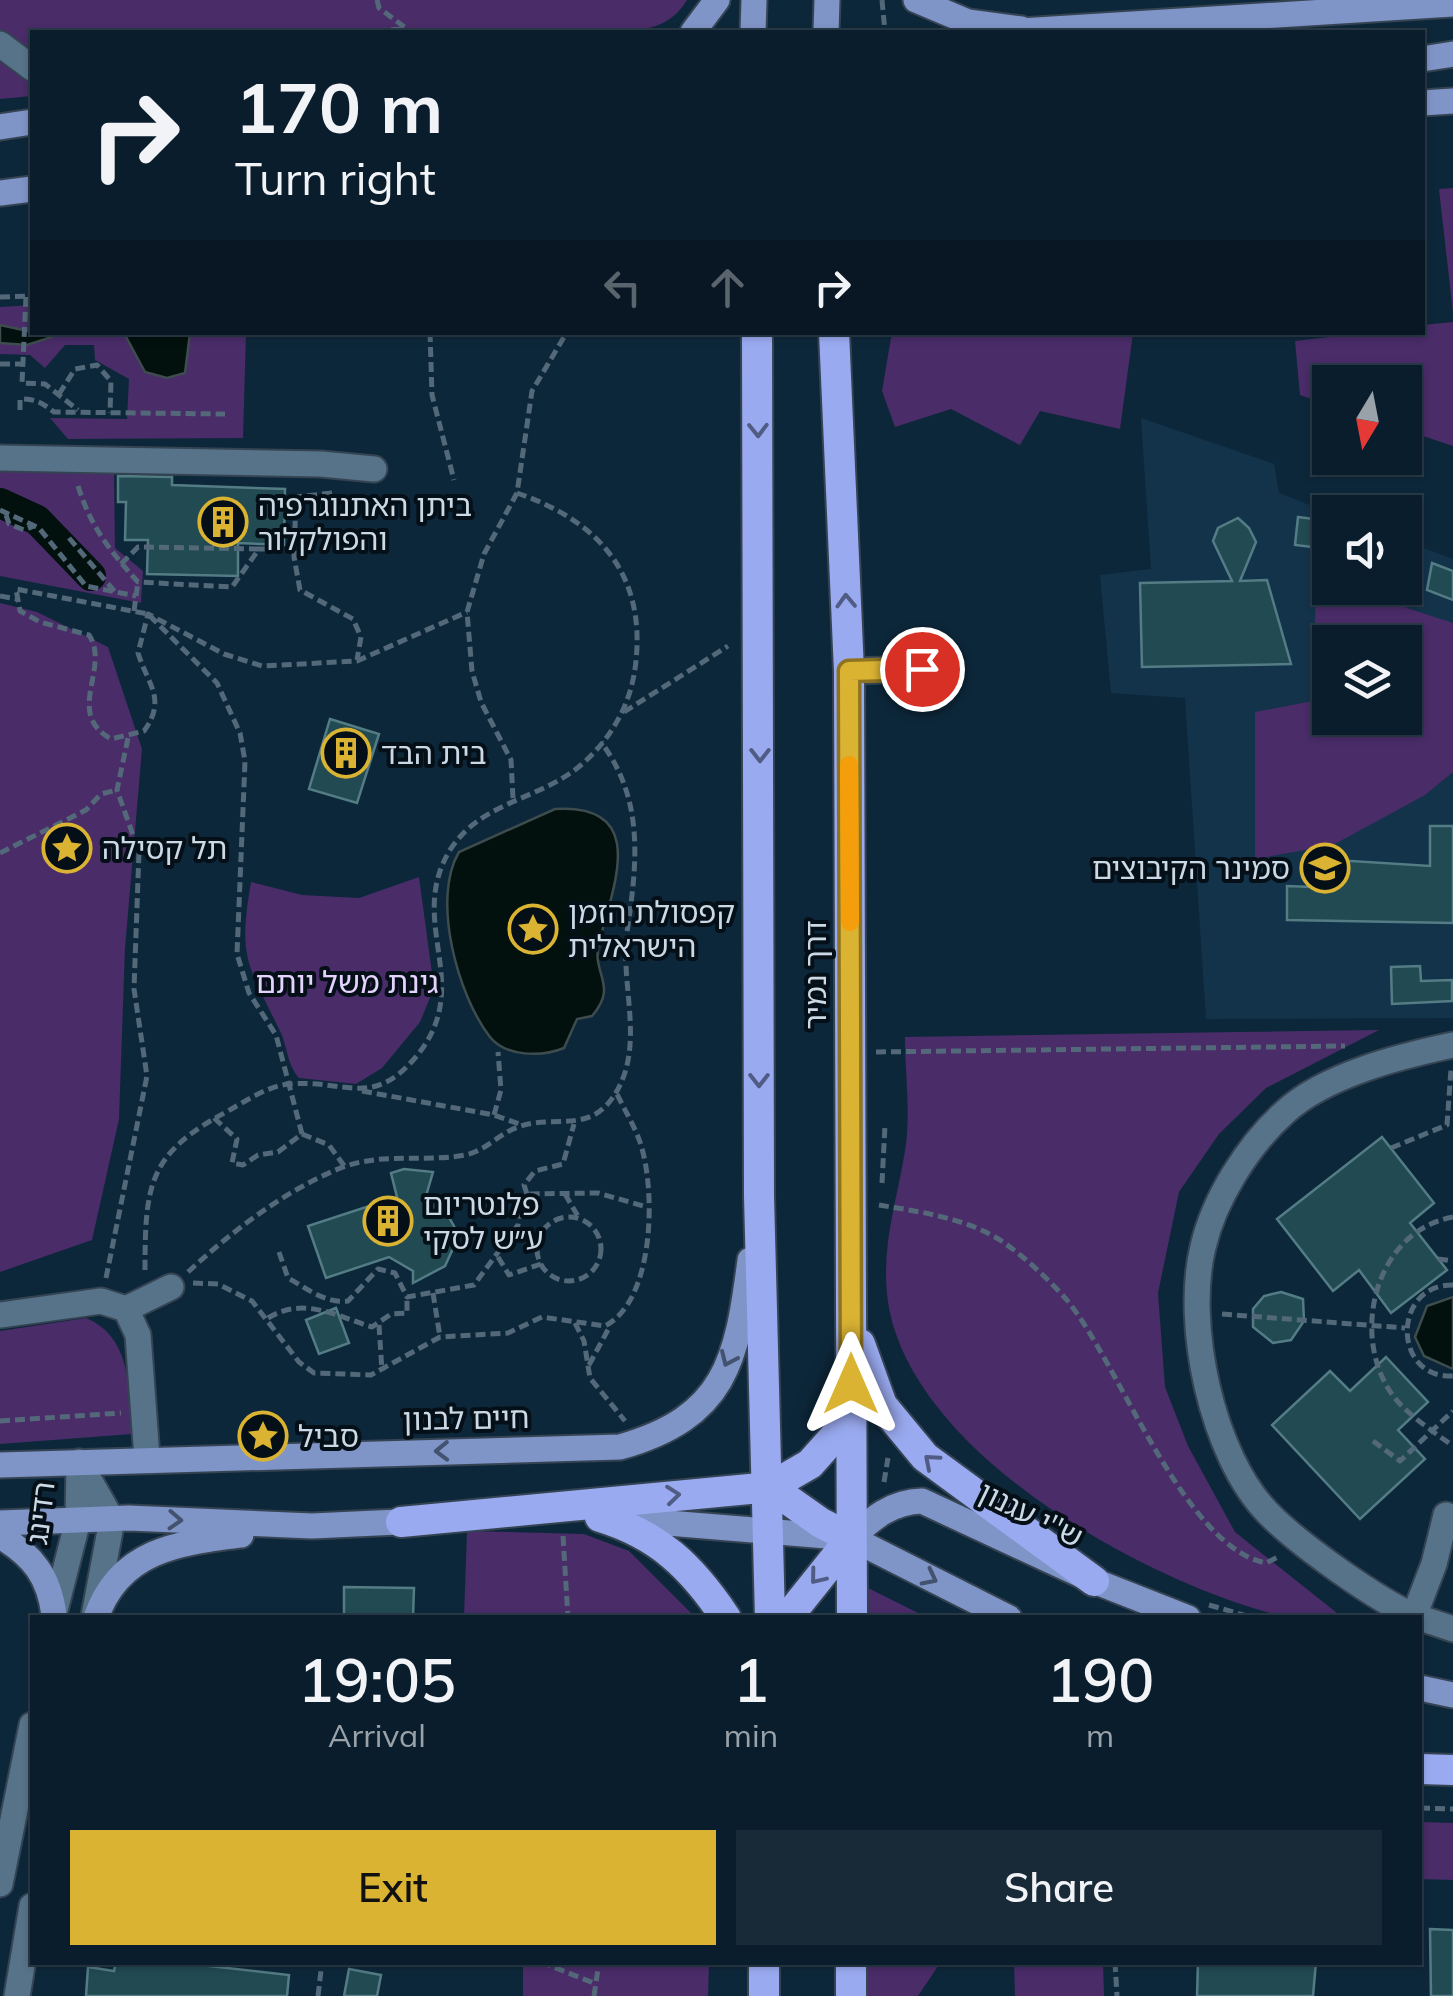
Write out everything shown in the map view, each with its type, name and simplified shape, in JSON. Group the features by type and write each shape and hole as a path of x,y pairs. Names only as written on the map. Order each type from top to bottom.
{"highway":[{"name":"דרך נמיר","path":"756,335 759,1196 770,1487 770,1615"},
{"name":"דרך נמיר","path":"834,335 849,671 852,1615"},
{"path":"837,368 843,335"},
{"path":"851,1316 882,1404 925,1457 1094,1581"},
{"path":"402,1522 770,1487 818,1457 850,1418"},
{"path":"770,1487 821,1524 851,1538 789,1615"},
{"path":"600,1518 649,1534 702,1582 724,1615"},
{"path":"1422,1769 1453,1767"},
{"path":"764,1965 764,1996"},
{"path":"851,1965 851,1996"}],"main road":[{"path":"694,30 717,0"},
{"path":"753,30 754,0"},
{"path":"826,30 827,0"},
{"path":"916,0 968,22 1008,30"},
{"path":"1045,30 1401,4 1453,4"},
{"path":"1425,60 1453,57"},
{"path":"1425,103 1453,101"},
{"path":"0,127 30,122"},
{"path":"0,140 30,140"},
{"path":"0,193 30,189"},
{"path":"0,207 30,204"},
{"name":"חיים לבנון","path":"0,1465 620,1447 639,1442 692,1418 732,1354 744,1306 759,1196"},
{"name":"ש''י עגנון","path":"851,1538 896,1505 922,1501 1094,1581 1180,1615"},
{"path":"0,1522 112,1520 312,1526 561,1515 851,1538 1002,1615"},
{"path":"96,1615 114,1580 164,1546 312,1526"},
{"path":"0,1536 32,1558 50,1586 54,1615"},
{"path":"1422,1688 1453,1695"},
{"path":"1422,1760 1453,1767"}],"street":[{"path":"0,44 30,66"},
{"path":"0,458 320,464 374,470"},
{"path":"849,671 922,669"},
{"path":"1413,1615 1382,1601 1268,1514 1239,1473 1215,1424 1204,1373 1199,1312 1202,1248 1250,1148 1287,1109 1385,1059 1452,1055"},
{"path":"0,1315 124,1303 171,1287"},
{"path":"124,1303 138,1336 147,1458"},
{"name":"רדינג","path":"54,1615 78,1520 79,1462"},
{"name":"רדינג","path":"79,1462 112,1520"},
{"path":"1418,1615 1446,1515"},
{"path":"96,1615 112,1520"},
{"path":"1422,1619 1453,1630"},
{"path":"0,1884 30,1735"},
{"path":"17,1996 30,1921"}],"path":[{"path":"377,0 379,8 407,30"},
{"path":"882,0 884,30"},
{"path":"0,298 29,296 22,383 44,384 80,412"},
{"path":"430,335 432,395 454,480"},
{"path":"512,799 510,760 481,702 472,671 468,612 484,554 517,493 532,391 565,335"},
{"path":"0,364 22,364"},
{"path":"59,394 76,370 96,365 112,381 110,413"},
{"path":"20,410 20,399 38,399 54,412 225,414"},
{"path":"76,458 76,477 92,527 138,582 232,587 259,549"},
{"path":"517,493 564,515 598,538 623,574 634,601 638,637 624,712"},
{"path":"310,496 296,497 295,548 300,590 358,625 357,661"},
{"path":"3,512 34,526 86,586 136,596"},
{"path":"69,538 117,593"},
{"path":"121,564 138,547 295,548"},
{"path":"134,611 138,582"},
{"path":"148,614 138,653 154,683 155,716 144,731 128,738 111,739 91,720 88,702 95,650 90,635 28,618 16,589 148,614 224,654 262,666 357,661 468,612"},
{"path":"0,596 17,598"},
{"path":"148,614 217,683 240,733 244,836 236,954 249,992 276,1035 302,1134"},
{"path":"359,1091 380,1086 396,1076 426,1041 445,994 432,912 438,876 451,848 471,826 512,799 553,784 581,765 624,712 760,625"},
{"path":"124,1303 147,1076 134,989 139,852 117,790 128,738"},
{"path":"171,1287 267,1210 345,1167 396,1155 464,1155 482,1150 497,1135 523,1125 574,1124 598,1112 616,1092 626,1069 630,1034 626,935 638,862 630,802 601,742"},
{"path":"0,853 86,810 101,794 117,790"},
{"path":"850,1052 1356,1046"},
{"path":"494,1115 501,1090 498,1052"},
{"path":"1391,1148 1447,1126 1452,1055"},
{"path":"124,1303 147,1224 157,1168 185,1134 288,1084 359,1091 494,1115 523,1125"},
{"path":"589,1366 642,1280 647,1207 641,1144 616,1092"},
{"path":"214,1118 237,1139 230,1159 238,1165 278,1152 302,1134"},
{"path":"527,1194 524,1185 535,1171 563,1164 574,1124"},
{"path":"882,1185 884,1125"},
{"path":"302,1134 329,1145 345,1167"},
{"path":"407,1296 474,1285 484,1266 498,1257 518,1226 522,1198 527,1194 598,1192 647,1207"},
{"path":"566,1194 579,1218"},
{"path":"878,1222 880,1205 971,1226 1002,1241 1068,1301 1188,1501 1217,1533 1249,1560 1266,1564 1305,1542"},
{"path":"1453,1216 1437,1220 1394,1255 1380,1279 1369,1325 1376,1363 1394,1396 1453,1446"},
{"path":"579,1218 588,1223 600,1240 596,1267 572,1281 554,1277 541,1264 538,1243 542,1233 558,1219 579,1218"},
{"path":"279,1252 288,1278 307,1285 328,1300 348,1300 378,1269 395,1273 407,1296 407,1313 391,1314 379,1325"},
{"path":"498,1257 509,1276 541,1264"},
{"path":"1438,1258 1453,1261"},
{"path":"171,1287 218,1284 252,1300 299,1362 314,1373 382,1371 414,1348 440,1337 508,1332 542,1317 594,1327 612,1323"},
{"path":"1453,1286 1424,1294 1410,1311 1405,1328 1413,1356 1424,1367 1453,1376"},
{"path":"433,1292 440,1337"},
{"path":"324,1310 328,1300"},
{"path":"268,1318 297,1306 379,1325"},
{"path":"1199,1312 1405,1328"},
{"path":"573,1320 582,1330 590,1378 639,1442"},
{"path":"379,1325 382,1371"},
{"path":"1373,1442 1400,1461 1453,1411"},
{"path":"0,1421 144,1412"},
{"path":"561,1515 568,1615"},
{"path":"1422,1808 1453,1809"},
{"path":"318,1996 322,1965"},
{"path":"548,1965 596,1984"},
{"path":"594,1996 599,1965"},
{"path":"1115,1965 1117,1996"}],"shaded area":[{"path":"0,325 30,332 30,335 58,335 27,345 0,343"},
{"path":"125,335 190,335 185,373 167,378 145,372"},
{"name":"סמינר הקיבוצים","path":"1141,418 1274,464 1279,493 1312,506 1312,605 1422,605 1422,547 1453,559 1453,1018 1206,1019 1185,698 1111,693 1100,575 1151,569"},
{"path":"555,809 585,811 604,820 615,835 616,875 598,954 603,996 592,1016 577,1019 564,1048 545,1053 515,1052 490,1037 459,973 448,920 451,872 459,852"},
{"path":"1453,1297 1453,1369 1424,1356 1415,1337 1427,1306"}],"green space":[{"path":"0,0 687,0 665,22 637,30 30,30 30,96 0,99"},
{"path":"1453,188 1453,313 1439,189"},
{"path":"30,305 30,335 246,335 243,438 68,439 50,418 127,419 129,379 95,360 94,345 65,345 45,368 30,355 0,354 0,307"},
{"path":"1453,322 1453,446 1422,436 1422,365 1312,365 1312,399 1300,395 1295,341 1347,335 1425,335 1425,325"},
{"path":"891,335 1133,335 1120,429 1040,411 1020,445 951,409 895,427 882,391"},
{"path":"0,470 114,473 115,548 143,571 141,603 0,576"},
{"name":"תל קסילה","path":"0,603 37,612 108,647 142,749 125,948 119,1119 92,1240 0,1272"},
{"path":"1315,605 1398,605 1453,623 1453,772 1425,795 1333,845 1255,859 1255,712 1312,701 1312,735 1422,735 1422,625 1315,625"},
{"name":"גינת משל יותם","path":"419,877 434,988 420,1022 382,1068 356,1084 299,1078 248,959 245,928 251,882 302,895 359,898"},
{"path":"1379,1030 1266,1088 1219,1134 1179,1192 1158,1293 1165,1387 1188,1446 1235,1532 1339,1615 1278,1615 1226,1599 1164,1573 1039,1501 983,1455 936,1405 903,1351 887,1294 888,1239 907,1137 905,1037"},
{"path":"86,1318 112,1338 120,1352 128,1383 132,1434 0,1444 0,1331"},
{"path":"467,1531 584,1534 629,1551 693,1615 464,1615"},
{"path":"866,1587 922,1615 865,1615"},
{"path":"1422,1822 1453,1823 1453,1880 1422,1879"},
{"path":"523,1965 709,1965 708,1996 523,1996"},
{"path":"867,1965 939,1965 918,1996 867,1996"},
{"path":"1014,1965 1103,1965 1104,1996 1015,1996"}],"building":[{"name":"ביתן האתנוגרפיה והפולקלור","path":"118,476 172,477 172,485 285,489 284,545 238,543 238,576 147,574 148,540 125,540 126,502 118,502"},
{"path":"1298,517 1312,519 1312,547 1295,545"},
{"path":"1238,518 1256,542 1240,581 1267,580 1291,664 1142,667 1140,583 1232,581 1213,541 1218,528"},
{"path":"1432,563 1453,571 1453,600 1427,590"},
{"name":"בית הבד","path":"330,719 379,734 357,803 309,789"},
{"path":"1430,826 1453,826 1453,923 1287,920 1287,886 1312,887 1312,878 1320,878 1320,859 1430,866"},
{"path":"1420,966 1421,981 1452,980 1452,1001 1392,1004 1391,967"},
{"path":"1382,1137 1434,1203 1410,1223 1447,1270 1391,1313 1359,1270 1333,1291 1277,1219"},
{"name":"פלנטריום ע״ש לסקי","path":"404,1169 433,1172 426,1196 442,1205 455,1228 456,1242 445,1266 413,1283 413,1271 389,1257 326,1278 308,1226 397,1197 391,1173"},
{"path":"1281,1292 1303,1299 1304,1321 1291,1340 1273,1343 1253,1327 1253,1309 1264,1296"},
{"path":"336,1308 349,1343 319,1354 306,1320"},
{"path":"1386,1357 1428,1402 1398,1430 1425,1459 1360,1519 1272,1425 1330,1371 1350,1391"},
{"path":"344,1587 414,1588 413,1615 344,1615"},
{"path":"1430,1929 1453,1930 1453,1996 1431,1996"},
{"path":"115,1965 201,1965 289,1975 287,1996 86,1996 88,1967 114,1971"},
{"path":"1198,1965 1316,1965 1313,1996 1197,1996"},
{"path":"349,1969 381,1975 377,1996 344,1996"}],"waterway":[{"path":"0,503 37,520 91,576"}],"slow traffic":[{"path":"849,765 850,922"}],"place":[{"name":"ביתן האתנוגרפיה והפולקלור","path":"223,522"},
{"name":"בית הבד","path":"346,753"},
{"name":"תל קסילה","path":"67,848"},
{"name":"סמינר הקיבוצים","path":"1325,868"},
{"name":"קפסולת הזמן הישראלית","path":"533,929"},
{"name":"פלנטריום ע״ש לסקי","path":"388,1221"},
{"name":"סביל","path":"263,1436"}],"route":[{"path":"851,1384 849,671 922,669"}]}
